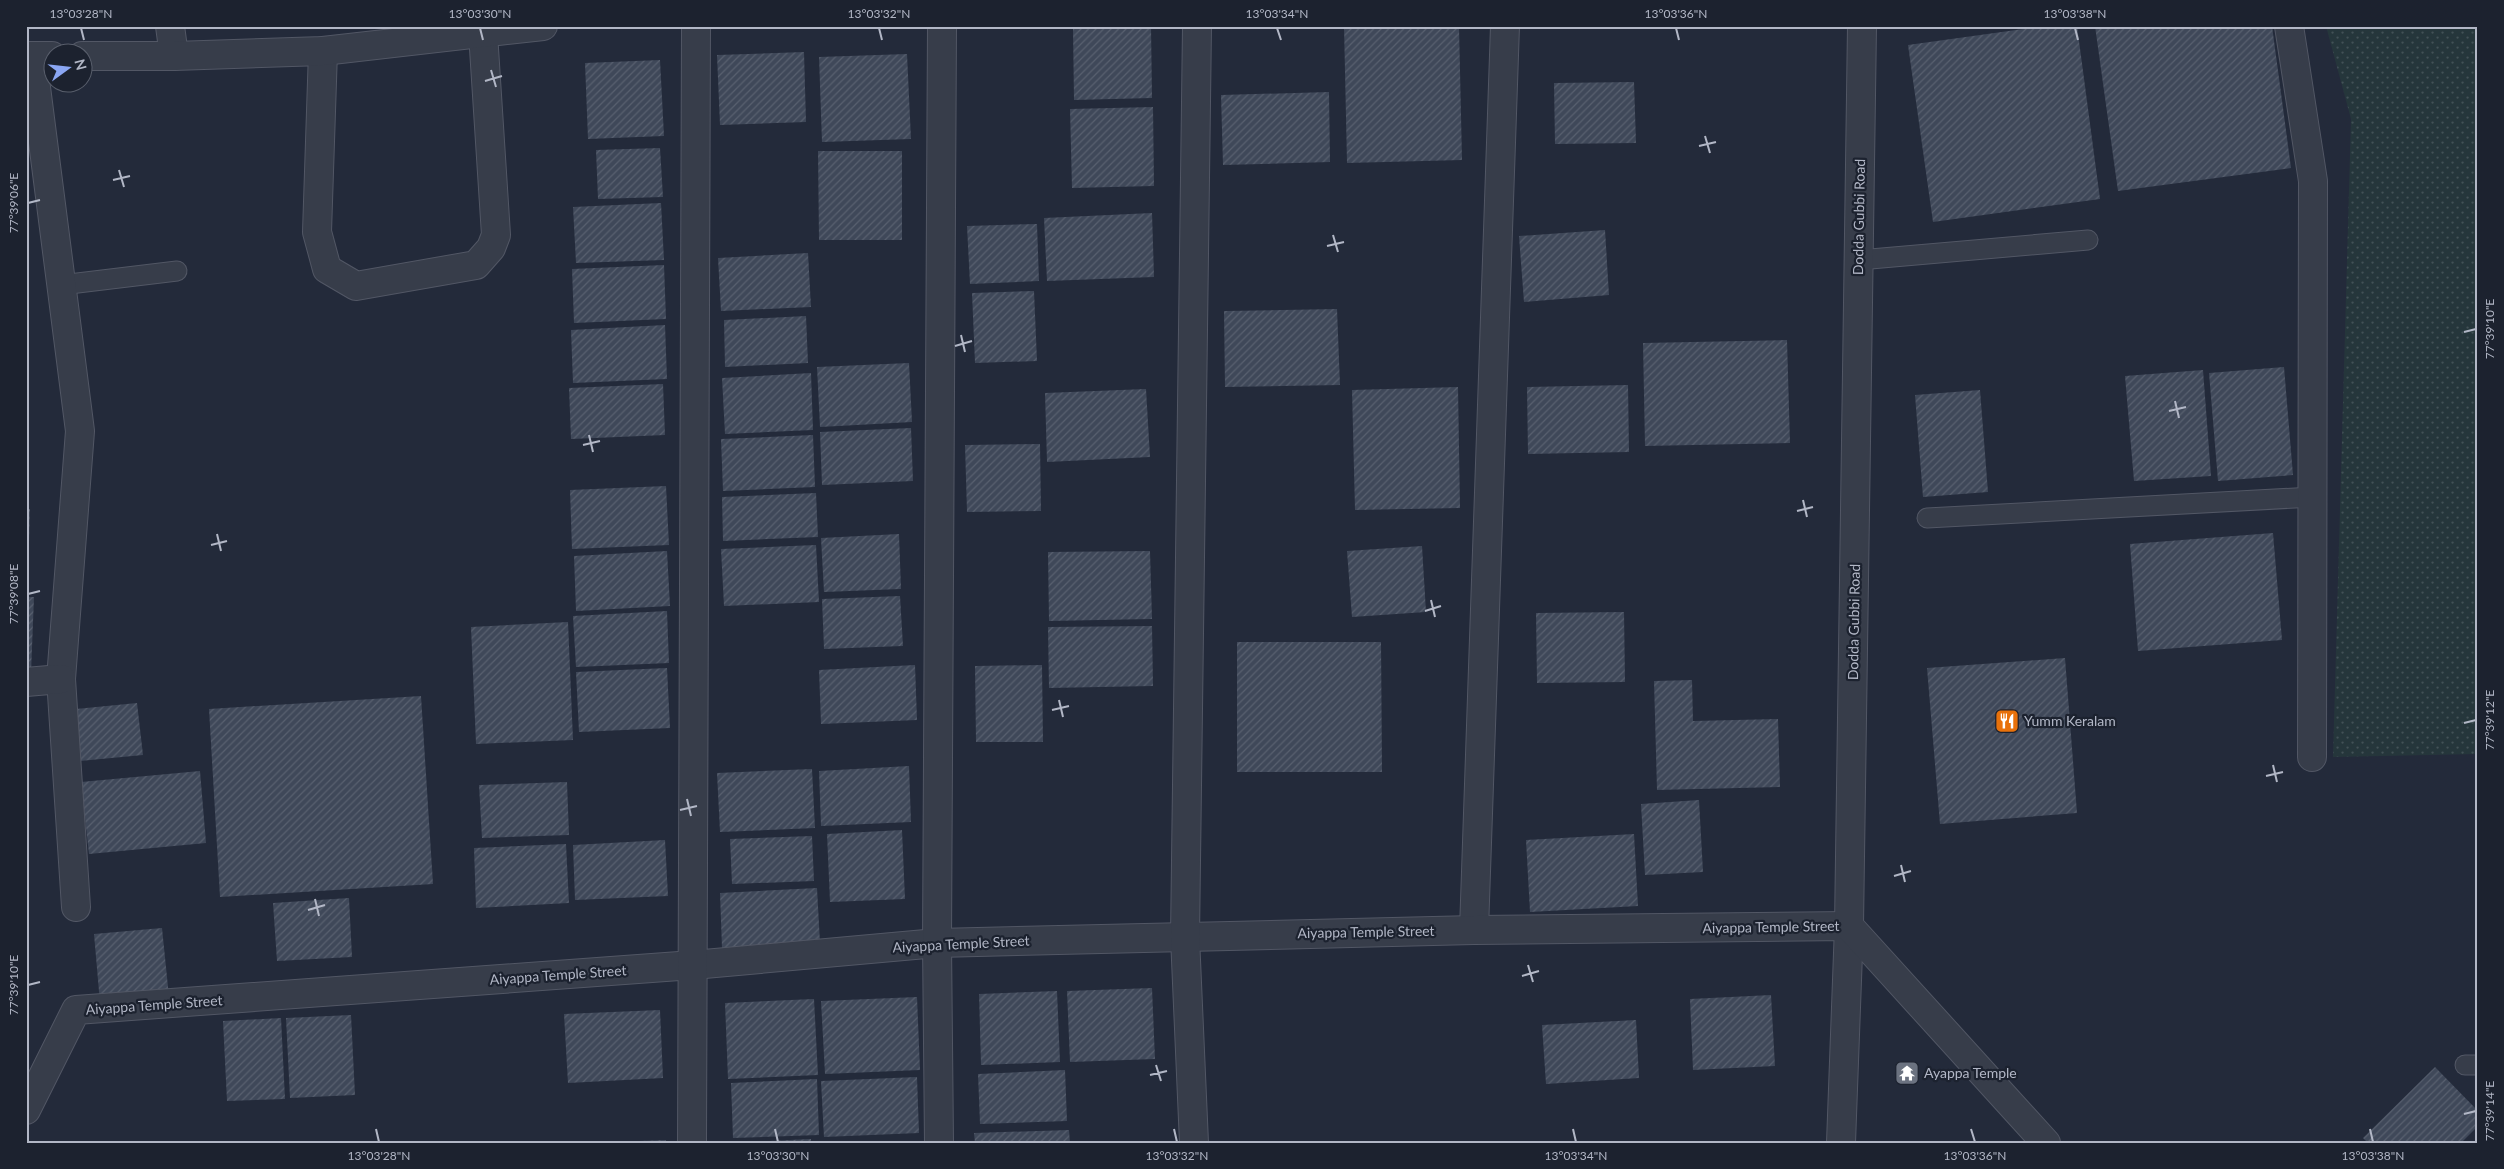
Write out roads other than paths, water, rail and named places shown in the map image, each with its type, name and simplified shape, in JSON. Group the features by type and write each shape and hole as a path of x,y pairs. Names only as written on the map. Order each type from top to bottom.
{"street":[{"path":"170,26 174,56"},
{"path":"92,56 174,56 323,51 542,26"},
{"path":"692,1143 696,26"},
{"path":"939,1143 936,943 942,26"},
{"path":"1194,1143 1185,937 1197,26"},
{"path":"1474,930 1505,26"},
{"name":"Dodda Gubbi Road","path":"1841,1143 1849,926 1862,26"},
{"path":"2288,26 2313,182 2312,757"},
{"path":"323,51 317,232 327,269 356,286 476,265 490,248 496,235 483,33"},
{"path":"37,56 61,285 80,431 61,679 76,907"},
{"path":"26,682 61,679"},
{"path":"1849,926 2046,1143"},
{"name":"Aiyappa Temple Street","path":"26,1110 76,1010 693,964 936,943 1474,930 1849,926"}],"lane":[{"path":"1859,260 2088,240"},
{"path":"61,285 177,271"},
{"path":"1927,518 2313,497"}],"place":[{"name":"Yumm Keralam","path":"2007,721"},
{"name":"Ayappa Temple","path":"1907,1073"}]}
